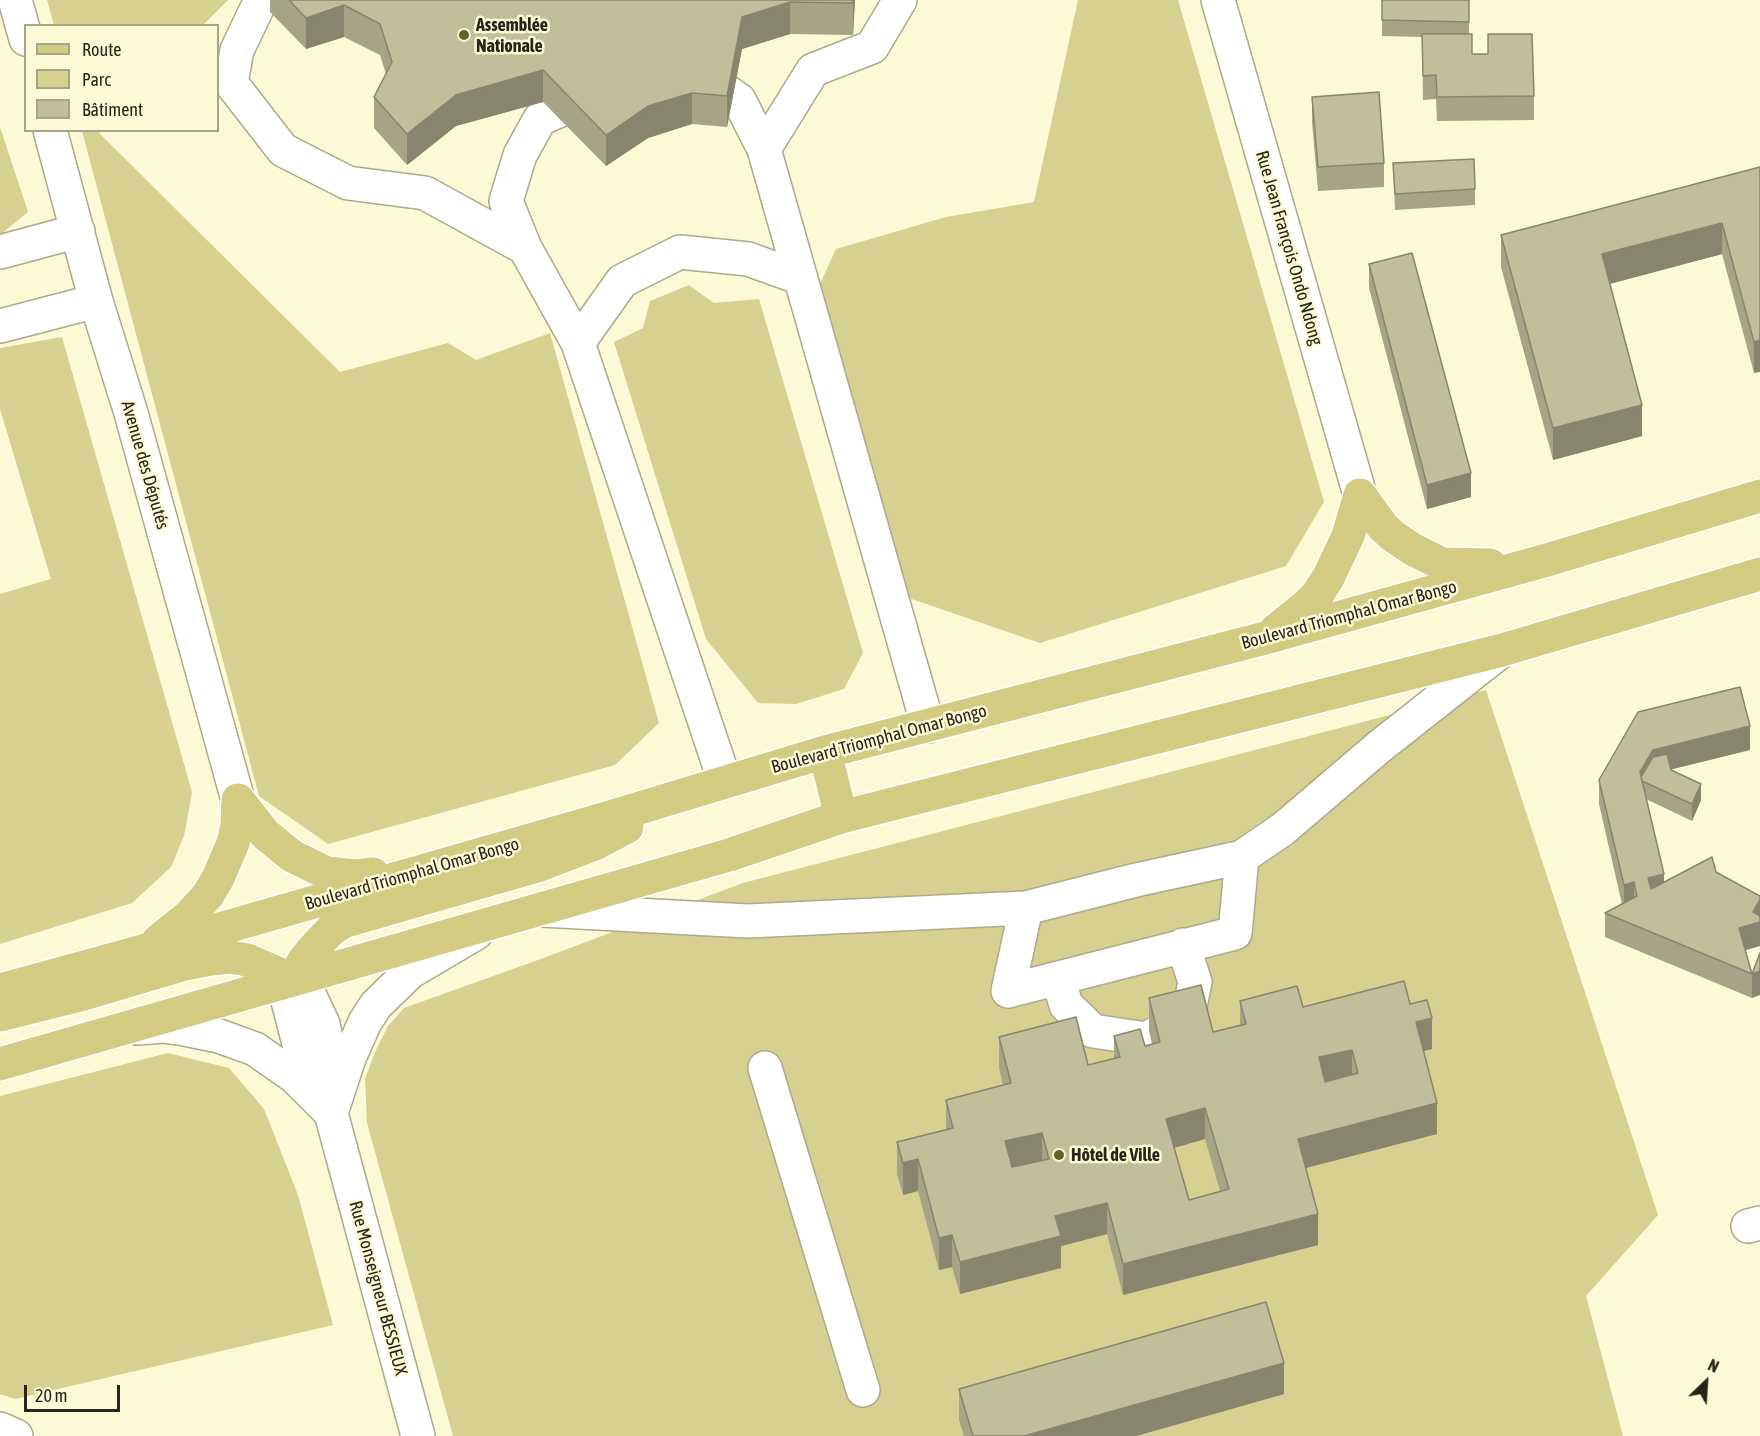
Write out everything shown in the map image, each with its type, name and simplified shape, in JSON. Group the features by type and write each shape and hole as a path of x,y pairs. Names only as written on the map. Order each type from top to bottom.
{"main road":[{"path":"1359,495 1394,536 1412,549 1442,564 1486,565 1547,560"},
{"path":"1265,638 1317,595 1328,578 1348,536 1359,495"},
{"name":"Boulevard Triomphal Omar Bongo","path":"0,990 411,874 825,752 1265,638 1547,560 1760,496"},
{"path":"0,1064 729,855 841,817 1502,650 1760,574"},
{"path":"825,752 841,817"},
{"path":"293,980 304,960 318,943 343,922 494,879 575,853 619,832 674,797"},
{"path":"238,800 260,829 278,847 310,866 327,873 355,876 411,874"},
{"path":"150,949 188,917 208,895 233,843 237,826 238,800"},
{"path":"0,1015 211,958 230,957 247,960 293,980"}],"street":[{"path":"15,0 24,32"},
{"path":"261,0 237,50 231,83 283,150 348,183 424,193 525,248"},
{"path":"764,149 813,70 872,47 900,0"},
{"name":"Rue Jean François Ondo Ndong","path":"1218,0 1359,495"},
{"path":"663,77 708,79 739,100 764,149 928,726"},
{"path":"619,85 540,119 520,155 506,201 525,248 578,343 725,782"},
{"name":"Avenue des Députés","path":"51,132 96,301 131,413 238,800"},
{"path":"0,252 78,231"},
{"path":"578,343 622,281 680,252 748,259 801,278"},
{"path":"0,326 96,301"},
{"path":"538,910 748,921 1026,908 1136,880 1242,857 1282,830 1379,747 1502,650"},
{"path":"1026,908 1008,992 1235,933 1242,857"},
{"path":"124,1029 163,1026 236,1041 269,1058 295,1077 330,1110 365,1022 384,995 410,972 490,924"},
{"path":"1058,978 1066,1005 1093,1031 1146,1039 1188,1016 1195,982 1184,945"},
{"name":"Rue Monseigneur BESSIEUX","path":"293,980 288,1001 330,1110 417,1436"},
{"path":"765,1068 863,1390"},
{"path":"0,1429 16,1436"}],"green space":[{"path":"47,0 228,0 204,24 54,24"},
{"path":"1078,0 1178,0 1324,502 1286,566 1040,643 897,594 810,306 836,249 946,217 1034,202"},
{"path":"0,127 28,212 0,235"},
{"path":"82,132 100,132 340,372 448,343 476,360 550,333 659,723 615,765 328,844 259,796"},
{"path":"689,285 714,303 759,299 863,653 844,689 796,704 758,703 706,639 614,342 643,328 650,301"},
{"path":"62,337 192,792 184,836 171,867 132,903 0,944 0,594 51,579 0,409 0,348"},
{"path":"1486,690 1658,1215 1586,1296 1623,1436 453,1436 367,1123 365,1079 388,1026 404,1008 743,883"},
{"path":"168,1053 229,1068 264,1109 298,1195 333,1325 15,1399 0,1394 0,1096"}],"building":[{"path":"289,0 853,0 853,3 790,2 742,17 727,96 692,93 648,106 606,135 543,70 456,95 407,134 374,97 392,62 380,24 344,5 306,18"},
{"path":"1382,0 1469,0 1469,22 1382,20"},
{"path":"1422,34 1472,34 1472,54 1488,54 1488,34 1532,34 1534,96 1437,97 1436,75 1423,76"},
{"path":"1379,92 1384,163 1318,167 1312,97"},
{"path":"1474,159 1475,189 1395,194 1393,163"},
{"path":"1760,167 1760,340 1754,342 1722,223 1602,254 1642,405 1553,428 1501,235"},
{"path":"1412,253 1471,473 1427,485 1369,264"},
{"path":"1740,687 1750,726 1653,750 1640,772 1664,874 1648,878 1651,889 1712,857 1716,872 1760,896 1753,912 1760,916 1760,922 1739,928 1752,974 1605,913 1637,896 1634,882 1624,885 1599,780 1638,712"},
{"path":"1667,754 1671,770 1701,784 1692,804 1642,781 1641,777 1653,757"},
{"path":"1760,953 1760,971 1752,974"},
{"name":"Hôtel de Ville","path":"1404,981 1410,1004 1427,1000 1432,1018 1416,1022 1437,1103 1298,1139 1318,1214 1123,1264 1107,1203 1055,1216 1061,1236 960,1262 952,1235 939,1238 918,1159 903,1163 897,1142 953,1128 946,1100 1011,1083 999,1037 1076,1017 1088,1065 1120,1057 1114,1036 1140,1029 1145,1046 1160,1042 1149,998 1201,985 1213,1032 1246,1024 1240,1001 1297,986 1303,1007","holes":["1352,1050 1358,1073 1325,1082 1319,1057","1205,1108 1229,1189 1189,1200 1166,1119","1042,1133 1049,1159 1012,1167 1005,1141"]},
{"path":"1266,1302 1284,1363 1024,1436 973,1436 959,1389"}],"place":[{"name":"Assemblée Nationale","path":"464,35"},
{"name":"Hôtel de Ville","path":"1059,1155"}]}
